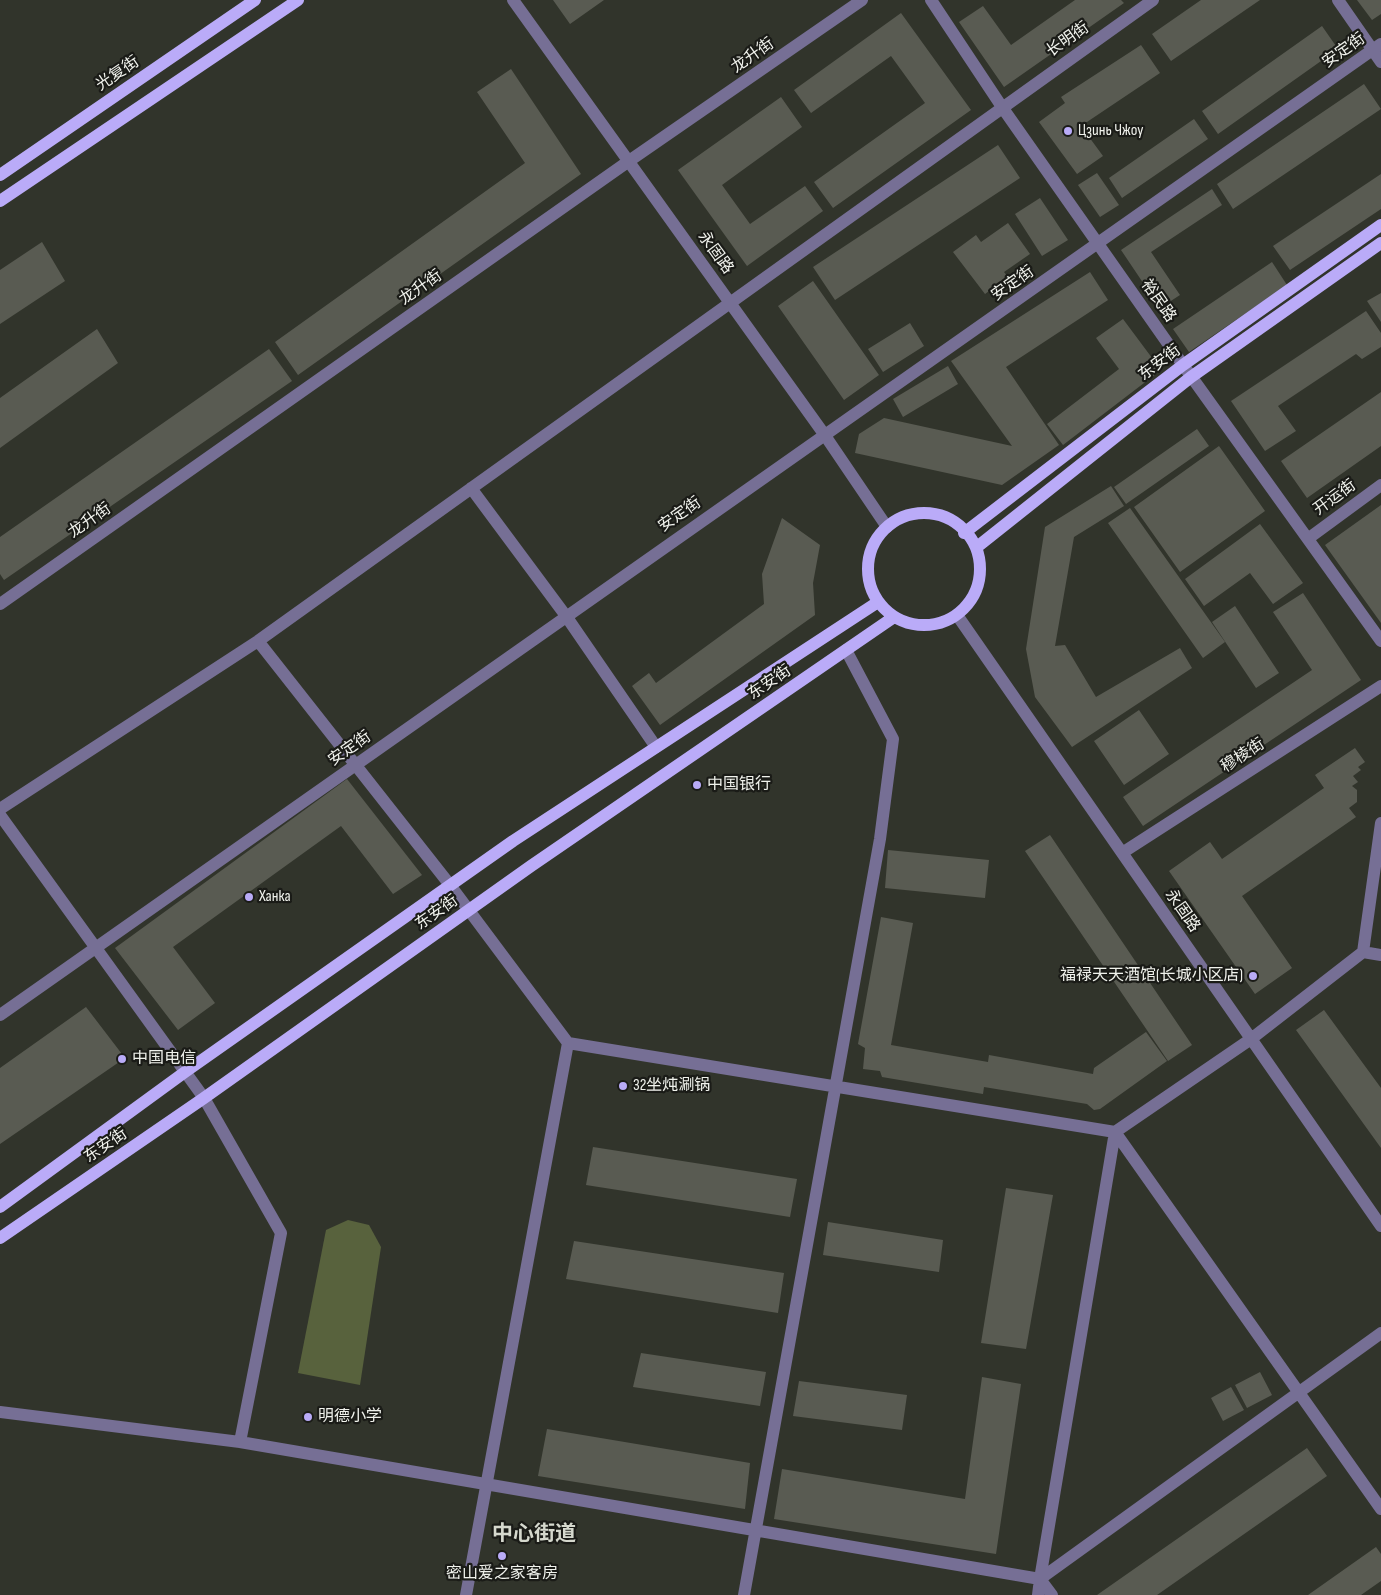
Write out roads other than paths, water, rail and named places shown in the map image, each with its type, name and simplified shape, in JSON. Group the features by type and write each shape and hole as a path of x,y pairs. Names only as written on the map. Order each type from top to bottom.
{"main road":[{"name":"光复街","path":"0,175 255,0"},
{"path":"0,200 298,0"},
{"name":"东安街","path":"964,533 1183,365 1381,225"},
{"name":"东安街","path":"977,547 1191,376 1381,242"},
{"path":"933,513 953,520 964,533 977,547 980,578 972,598 957,615 937,624 915,625 894,617 878,602 868,582 868,560 875,539 887,527 910,514 933,513"},
{"name":"东安街","path":"0,1207 186,1072 513,841 878,602"},
{"name":"东安街","path":"0,1238 204,1098 469,910 894,617"}],"street":[{"name":"永固路","path":"513,0 824,434 887,527"},
{"name":"龙升街","path":"0,604 629,161 862,0"},
{"name":"裕民路","path":"931,0 1002,107 1183,365 1309,538 1381,641"},
{"name":"长明街","path":"0,809 258,641 1153,0"},
{"path":"1338,0 1377,47 1381,62"},
{"name":"安定街","path":"0,1015 1377,47"},
{"name":"开运街","path":"1309,538 1381,485"},
{"path":"471,488 566,616 656,747"},
{"name":"永固路","path":"957,615 1381,1226"},
{"path":"258,641 450,885 568,1043 835,1087 1116,1132 1251,1039 1363,952 1381,823"},
{"path":"744,1595 880,839 892,739 846,650"},
{"name":"穆棱街","path":"1122,853 1381,686"},
{"path":"0,815 204,1098 281,1233 240,1442"},
{"path":"1363,952 1381,955"},
{"path":"466,1595 568,1043"},
{"path":"1116,1132 1381,1509"},
{"path":"1038,1595 1116,1132"},
{"path":"1040,1578 1381,1333"},
{"path":"0,1412 240,1442 1040,1578 1052,1595"}],"place":[{"name":"Цзинь Чжоу","path":"1068,131"},
{"name":"中国银行","path":"697,785"},
{"name":"Ханка","path":"249,897"},
{"name":"福禄天天酒馆(长城小区店)","path":"1253,976"},
{"name":"中国电信","path":"122,1059"},
{"name":"32坐炖涮锅","path":"623,1086"},
{"name":"明德小学","path":"308,1417"},
{"name":"密山爱之家客房","path":"502,1556"}],"district":[{"name":"中心街道","path":"534,1535"}]}
